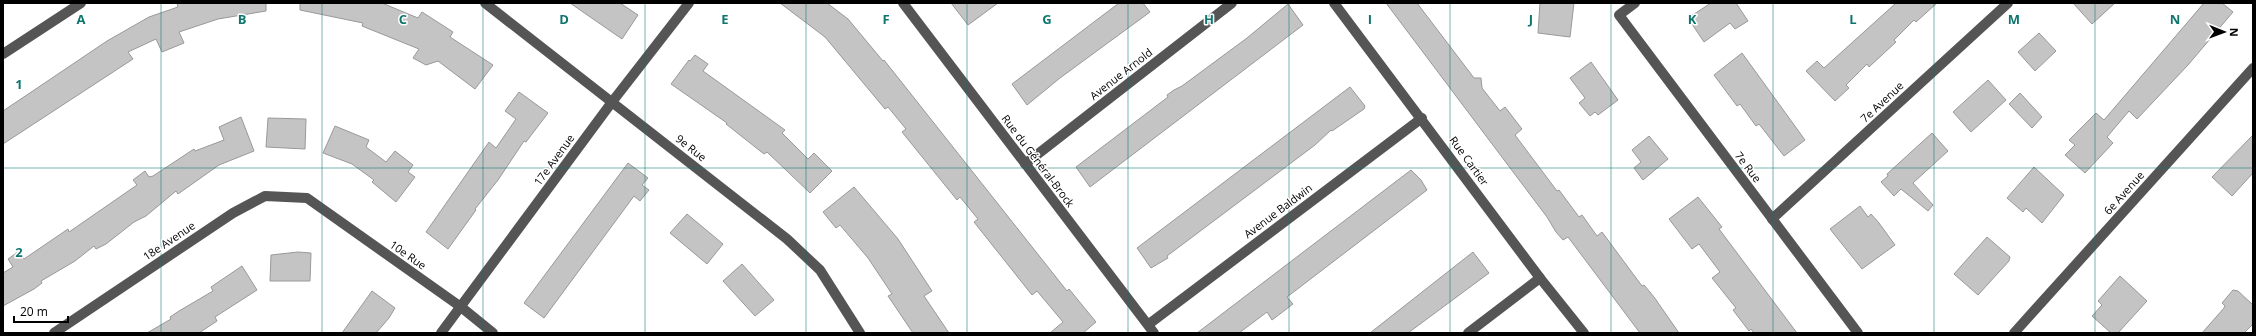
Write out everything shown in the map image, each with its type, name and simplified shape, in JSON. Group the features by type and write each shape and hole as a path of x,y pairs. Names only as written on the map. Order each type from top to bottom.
{"street":[{"path":"3,54 81,3"},
{"name":"9e Rue","path":"485,3 787,239 820,270 860,333"},
{"name":"17e Avenue","path":"441,333 612,102 689,3"},
{"name":"Rue du Général-Brock","path":"903,3 1149,324 1154,333"},
{"name":"Avenue Arnold","path":"1026,164 1232,3"},
{"name":"Rue Cartier","path":"1334,3 1422,118 1540,278 1584,333"},
{"name":"7e Rue","path":"1636,3 1619,15 1858,333"},
{"name":"7e Avenue","path":"1772,219 2008,3"},
{"name":"6e Avenue","path":"2014,333 2253,68"},
{"name":"Avenue Baldwin","path":"1149,324 1422,118"},
{"name":"18e Avenue","path":"54,333 233,213 265,196 307,198"},
{"name":"10e Rue","path":"307,198 461,307 493,333"},
{"path":"1468,333 1540,278"}],"building":[{"path":"177,3 266,3 266,11 218,19 179,32 184,43 162,52 156,39 128,52 133,59 3,144 3,111 107,41 149,17 178,7"},
{"path":"300,3 382,3 418,18 422,12 453,32 450,37 493,65 475,89 438,61 426,65 413,58 419,49 362,26 363,23 300,10"},
{"path":"570,3 620,3 638,15 622,39"},
{"path":"780,3 827,3 848,19 883,61 884,60 1067,291 1069,289 1096,322 1083,333 1050,333 1063,322 1037,291 1032,295 974,222 978,219 960,197 957,200 902,132 906,129 888,107 885,109 825,37"},
{"path":"951,3 998,3 968,25"},
{"path":"1119,3 1143,3 1150,12 1060,78 1027,105 1012,84"},
{"path":"1386,3 1417,3 1474,78 1481,78 1482,88 1500,111 1505,107 1522,129 1515,135 1557,191 1559,190 1579,217 1582,215 1597,236 1602,232 1642,286 1644,285 1654,297 1679,333 1640,333 1568,237 1563,240 1556,232 1547,217"},
{"path":"1540,3 1574,3 1570,37 1538,33"},
{"path":"1711,3 1736,3 1748,21 1735,29 1730,23 1704,42 1688,18"},
{"path":"1896,3 1937,3 1916,22 1914,20 1894,40 1896,42 1869,67 1867,64 1846,85 1849,88 1835,101 1806,71 1817,61 1824,68"},
{"path":"2073,3 2115,3 2092,24"},
{"path":"2204,3 2222,3 2233,12 2188,65 2137,119 2129,111 2107,137 2113,143 2085,173 2065,155 2075,145 2069,140 2096,113 2104,120"},
{"path":"1288,4 1303,25 1090,187 1076,167 1168,97 1167,95 1182,86 1247,38"},
{"path":"2039,33 2056,51 2035,71 2018,52"},
{"path":"1742,53 1805,140 1784,156 1759,124 1756,126 1740,104 1737,106 1714,75"},
{"path":"695,55 708,64 703,71 785,130 782,133 808,159 814,153 832,171 810,193 767,152 764,154 726,124 727,123 671,84 689,60 690,61"},
{"path":"1591,62 1618,100 1598,115 1595,112 1590,116 1579,103 1585,98 1570,78"},
{"path":"1988,80 2006,100 1971,132 1953,112"},
{"path":"1350,87 1365,106 1364,109 1332,131 1331,130 1315,145 1167,256 1168,258 1151,268 1137,248"},
{"path":"519,92 548,113 526,142 524,141 448,249 426,232 489,142 496,148 516,119 505,111"},
{"path":"2020,93 2042,117 2032,128 2009,104"},
{"path":"241,117 254,151 219,165 178,194 176,191 146,216 134,222 106,244 96,249 94,246 75,261 41,281 42,283 34,289 3,306 3,273 13,267 8,259 19,251 24,259 68,229 69,232 137,185 133,180 145,171 149,177 153,176 194,149 195,151 224,140 219,127"},
{"path":"268,118 306,119 305,149 266,147"},
{"path":"335,126 369,140 366,147 386,162 395,151 413,165 408,172 415,177 396,202 372,182 374,180 352,164 323,153"},
{"path":"1932,133 1948,151 1913,183 1933,205 1928,211 1901,189 1894,196 1881,182 1888,176 1887,174"},
{"path":"2253,135 2253,173 2232,196 2212,177"},
{"path":"1649,136 1668,159 1643,180 1634,168 1641,162 1632,150"},
{"path":"628,163 648,178 642,185 649,190 640,201 634,196 544,318 524,303"},
{"path":"2034,167 2064,195 2042,223 2026,208 2023,212 2007,198"},
{"path":"1411,170 1421,180 1427,190 1287,297 1293,304 1272,320 1267,312 1239,333 1197,333"},
{"path":"854,187 898,239 932,291 924,296 949,333 913,333 888,296 892,294 868,258 840,225 836,228 823,212"},
{"path":"1698,197 1722,227 1719,229 1797,333 1754,333 1751,329 1749,331 1733,310 1736,308 1712,278 1720,272 1699,244 1692,249 1669,219"},
{"path":"1860,206 1868,217 1871,214 1895,245 1862,269 1830,229"},
{"path":"687,214 723,244 707,264 670,233"},
{"path":"1987,237 2010,257 2009,261 1978,295 1954,274"},
{"path":"298,252 311,253 310,281 270,281 271,255"},
{"path":"1473,252 1489,273 1408,333 1370,333"},
{"path":"742,264 774,300 755,316 723,281"},
{"path":"242,266 257,290 215,317 217,321 199,333 147,333 171,319 170,317 179,311 213,291 211,287"},
{"path":"2120,276 2147,301 2118,333 2111,333 2092,316 2102,305 2098,301"},
{"path":"2233,290 2238,291 2253,305 2253,324 2244,333 2202,333 2224,308 2225,306 2222,303"},
{"path":"372,291 395,308 389,318 376,333 342,333"}]}
